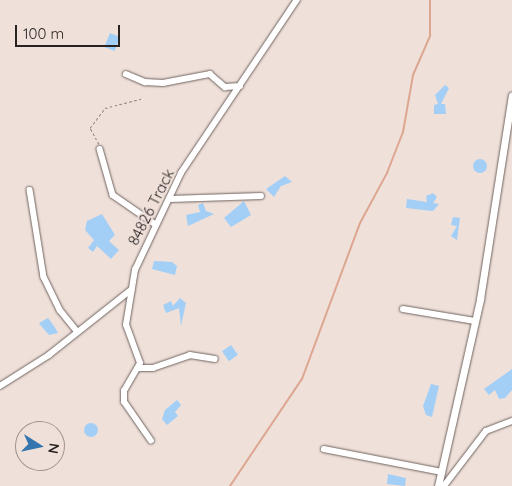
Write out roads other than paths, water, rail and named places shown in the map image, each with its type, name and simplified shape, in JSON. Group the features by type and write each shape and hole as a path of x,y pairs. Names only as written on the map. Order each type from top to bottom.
{"street":[{"name":"84826 Track","path":"139,368 139,358 126,325 131,290 155,224 170,199 181,173 297,0"},
{"path":"126,74 145,82 163,82 210,74 225,88 240,86"},
{"path":"438,486 475,321 512,95"},
{"path":"100,149 113,195 155,224"},
{"path":"30,190 44,276 60,310 78,332"},
{"path":"170,199 261,196"},
{"path":"0,386 78,332 131,290"},
{"path":"403,309 475,321"},
{"path":"151,442 124,402 124,391 139,368 153,368 190,355 215,359"},
{"path":"444,486 486,432 512,420"},
{"path":"324,449 442,472"}],"waterway":[{"path":"230,486 302,379 360,223 387,173 403,132 413,75 430,36 430,0"}]}
